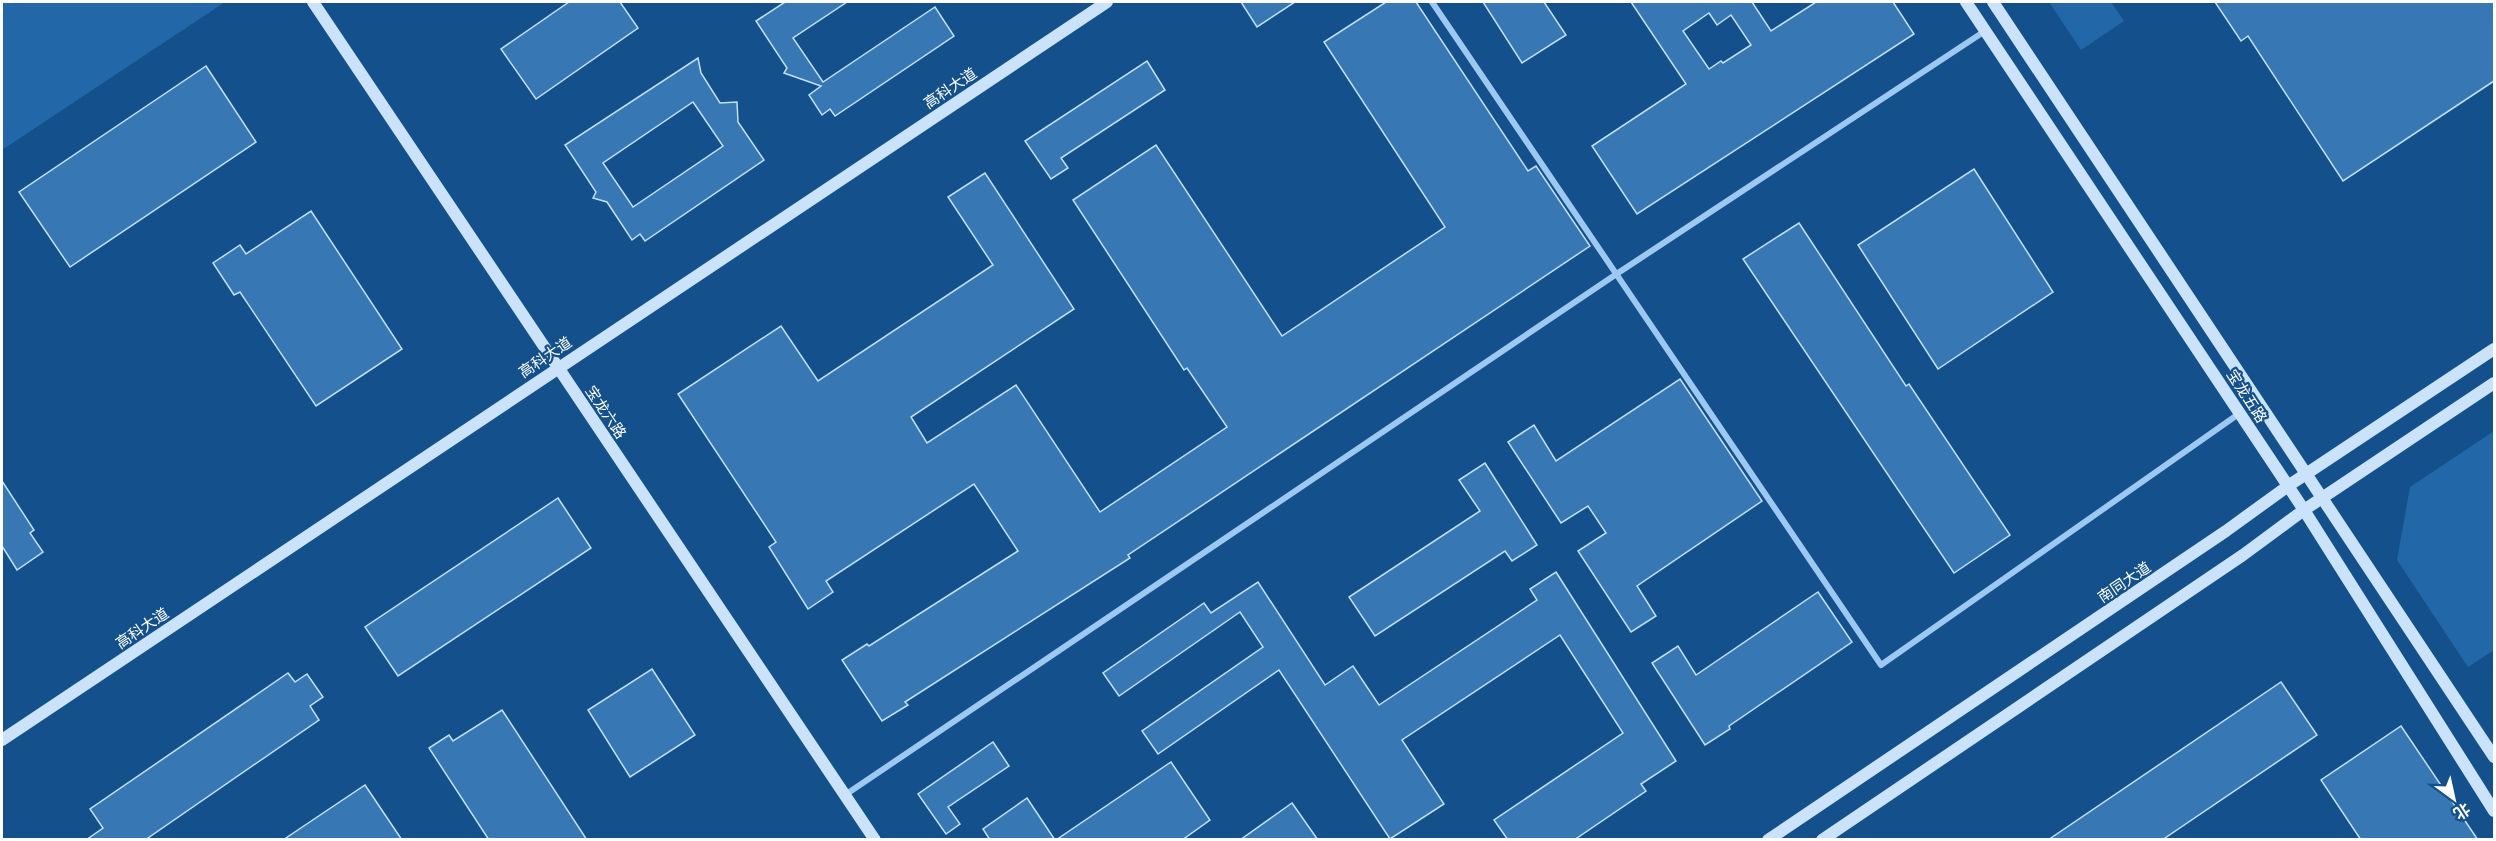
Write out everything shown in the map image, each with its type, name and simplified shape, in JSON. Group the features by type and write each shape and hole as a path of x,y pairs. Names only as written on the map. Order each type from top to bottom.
{"street":[{"name":"宝龙六路","path":"313,2 875,840"},
{"name":"高科大道","path":"2,740 1107,2"},
{"path":"1432,2 1618,273 1881,665 2240,413"},
{"name":"宝龙五路","path":"1966,2 2304,510 2494,811"},
{"name":"宝龙五路","path":"1993,2 2494,757"},
{"path":"846,795 1618,273 1985,31"},
{"name":"南同大道","path":"1768,840 2226,531 2288,486 2494,349"},
{"path":"1822,840 2494,382"}],"shaded area":[{"path":"2,2 225,2 2,150"},
{"path":"2049,2 2111,2 2124,21 2081,50"},
{"path":"2494,431 2494,650 2468,667 2397,560 2410,487"}],"building":[{"path":"569,2 620,2 638,28 536,99 501,49"},
{"path":"785,2 847,2 793,38 823,82 935,7 954,36 835,116 830,109 822,115 809,95 821,86 784,73 787,68 756,21"},
{"path":"1241,2 1295,2 1257,27"},
{"path":"1386,2 1416,2 1528,171 1536,166 1590,246 1128,555 1130,558 905,702 908,705 882,721 842,660 867,644 869,646 1018,551 974,484 826,581 833,592 808,609 769,547 776,542 678,394 781,326 818,381 993,265 948,197 985,173 1074,309 911,417 927,443 1016,385 1100,512 1227,427 1187,368 1184,370 1073,200 1156,145 1282,336 1445,227 1324,42"},
{"path":"1483,2 1544,2 1566,35 1522,63"},
{"path":"1631,2 1752,2 1771,31 1816,2 1893,2 1914,34 1637,214 1592,146 1686,84","holes":["1709,13 1717,25 1731,15 1751,45 1709,69 1683,31"]},
{"path":"2215,2 2494,2 2494,81 2343,181 2248,36 2241,41"},
{"path":"698,58 701,73 720,103 737,102 738,122 764,160 645,241 640,234 632,240 607,202 593,198 596,192 565,145","holes":["693,102 723,146 633,207 603,163"]},
{"path":"1147,61 1165,90 1061,158 1068,168 1051,179 1025,141"},
{"path":"206,66 256,142 70,267 19,192"},
{"path":"1974,169 2053,292 1938,369 1858,245"},
{"path":"311,211 402,349 316,406 240,292 234,295 213,263 240,245 246,254"},
{"path":"1799,223 1906,386 1909,384 2010,535 1954,573 1743,259"},
{"path":"1680,379 1762,501 1637,586 1656,616 1631,632 1578,551 1606,533 1588,506 1561,523 1508,442 1534,425 1556,461"},
{"path":"1485,463 1537,545 1512,561 1505,551 1375,636 1349,597 1480,511 1459,480"},
{"path":"2,481 34,530 30,533 43,552 17,570 2,546"},
{"path":"558,498 591,548 398,676 365,627"},
{"path":"1556,572 1676,761 1641,784 1646,791 1574,840 1508,840 1494,820 1623,733 1560,635 1402,740 1444,804 1390,839 1279,670 1158,754 1142,731 1263,647 1240,612 1119,696 1103,673 1204,603 1211,613 1258,582 1325,685 1353,666 1379,705 1537,600 1530,589"},
{"path":"1818,592 1852,642 1705,745 1652,663 1678,646 1696,675"},
{"path":"652,669 695,735 630,777 588,710"},
{"path":"288,673 295,682 307,674 323,697 310,706 319,720 145,840 86,840 103,828 90,809"},
{"path":"2281,682 2317,735 2162,840 2048,840"},
{"path":"502,710 587,840 489,840 429,748 449,735 453,741"},
{"path":"2401,726 2478,840 2361,840 2321,780"},
{"path":"993,742 1009,766 948,807 960,824 946,834 918,794"},
{"path":"1171,762 1210,820 1182,840 1056,840"},
{"path":"365,785 402,840 283,840"},
{"path":"1027,798 1055,840 990,840 983,829"},
{"path":"1292,803 1318,840 1240,840"}]}
